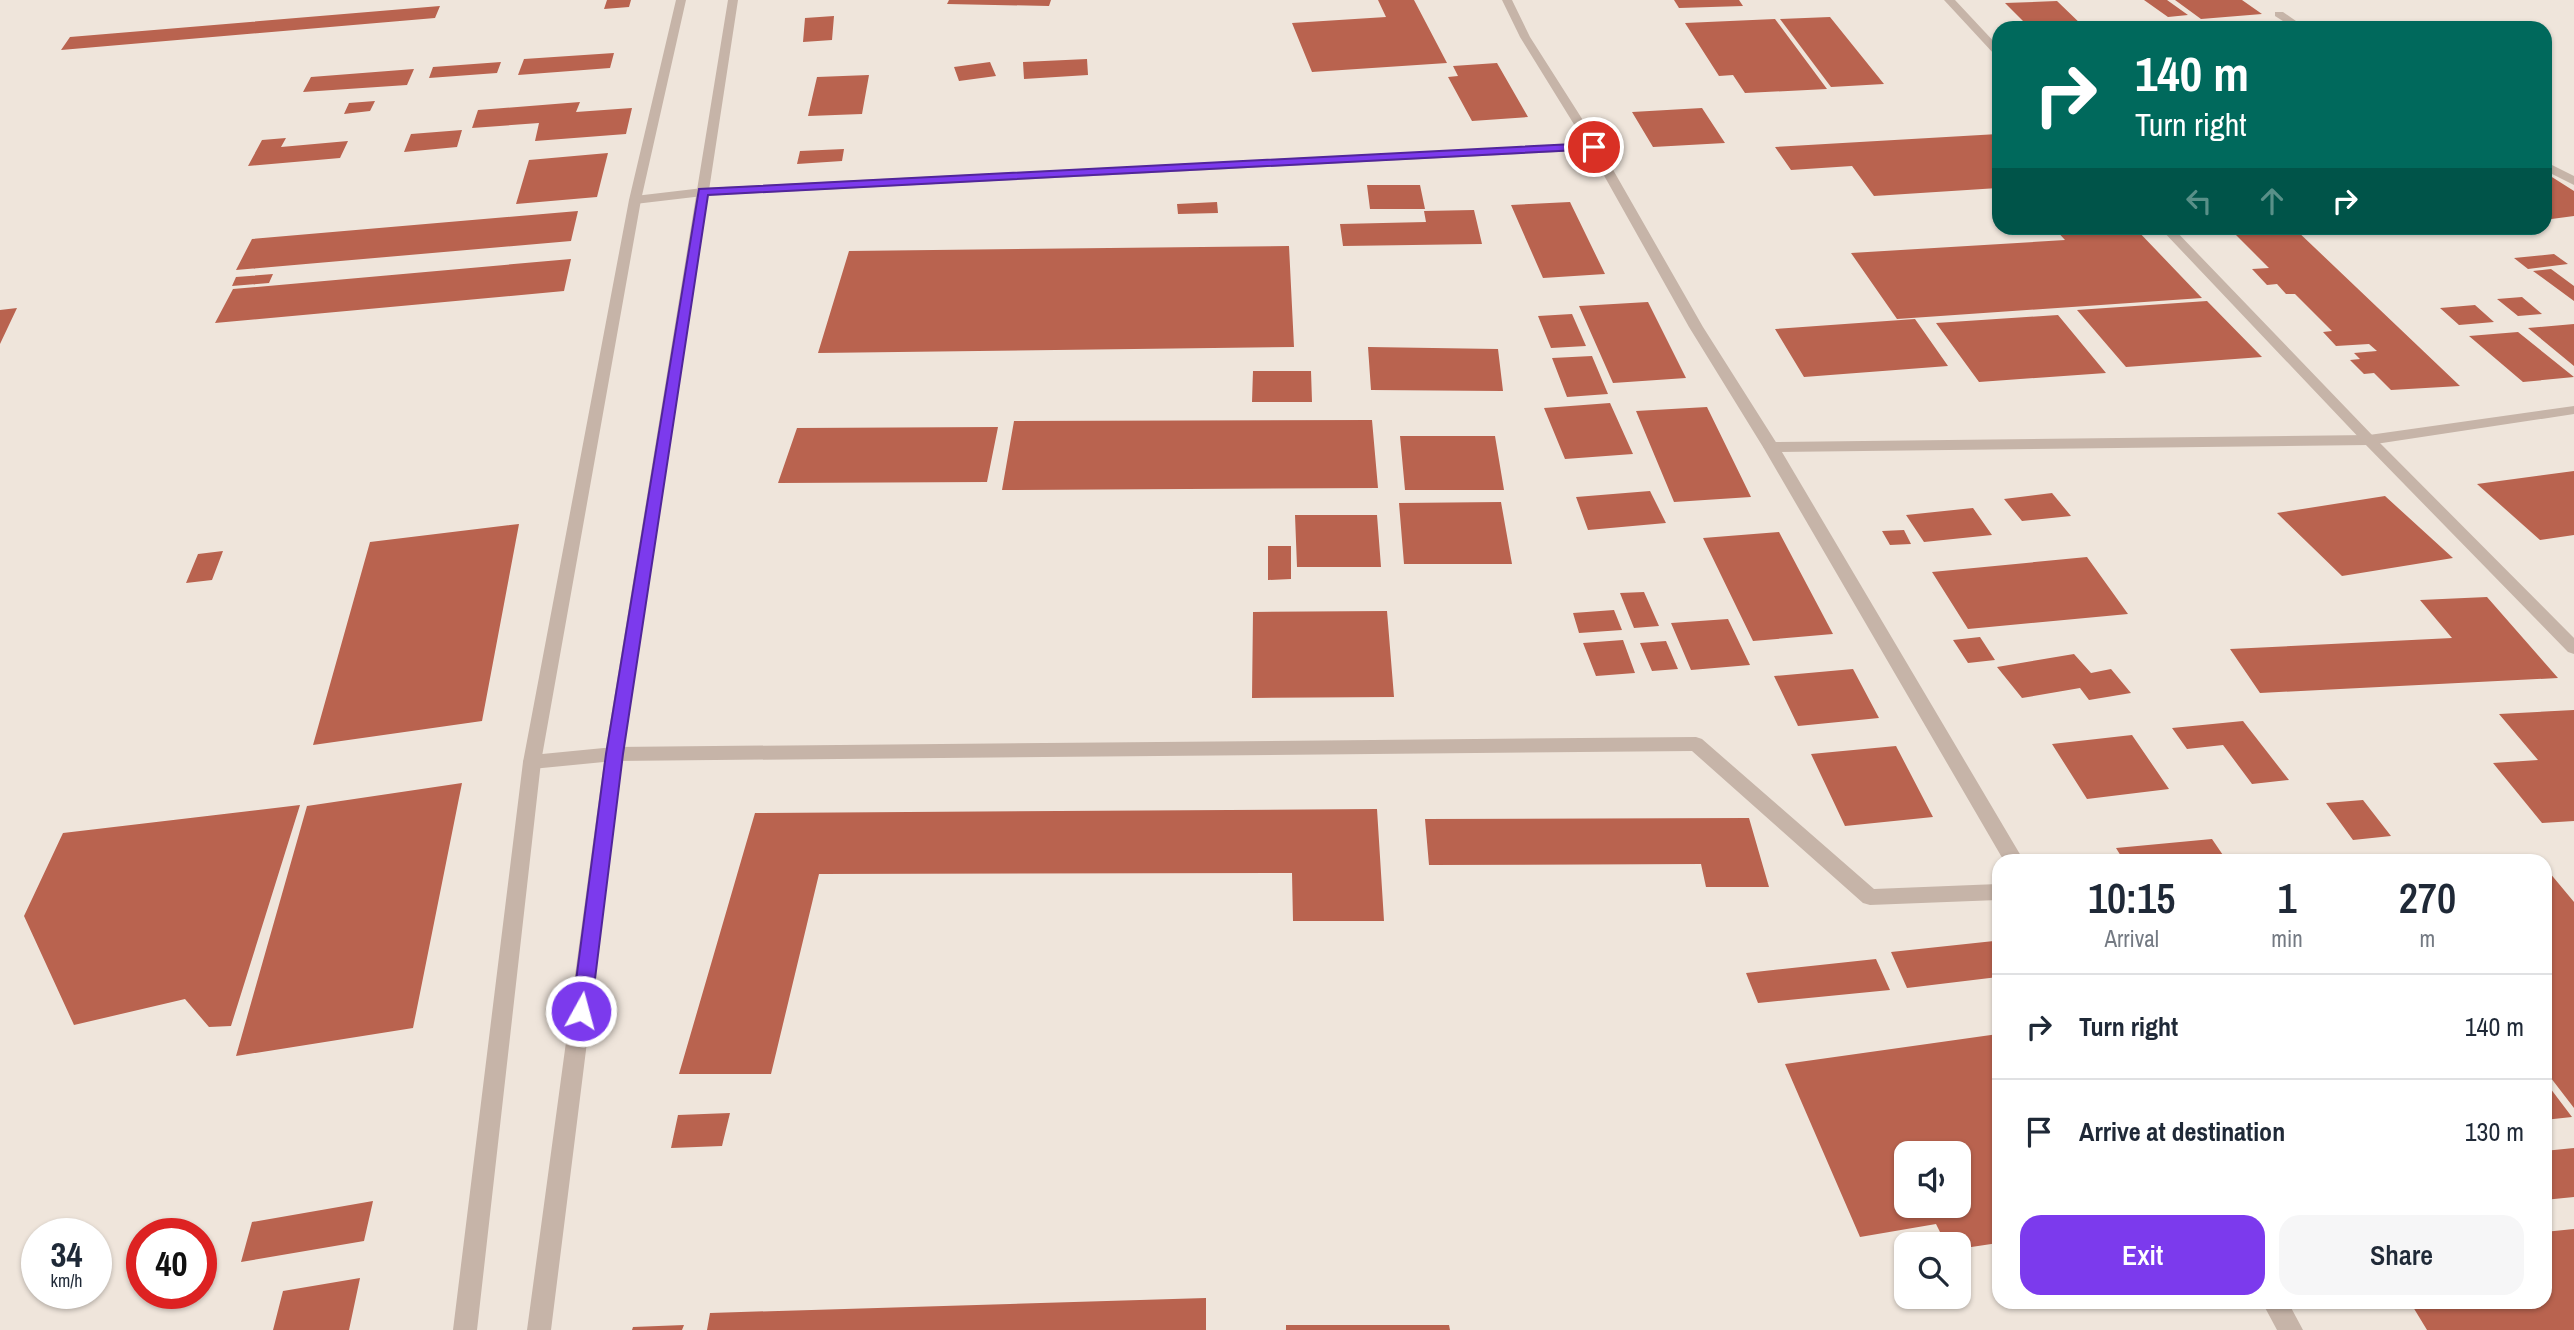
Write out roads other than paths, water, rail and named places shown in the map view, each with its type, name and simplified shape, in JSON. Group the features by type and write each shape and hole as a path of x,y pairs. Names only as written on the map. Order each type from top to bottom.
{"street":[{"path":"465,1330 532,762 635,200 681,0"},
{"path":"538,1330 614,754 733,0"},
{"path":"1507,0 1525,37 1594,147 1696,327 1770,447 2010,854"},
{"path":"1949,0 1992,46"},
{"path":"2279,14 2290,21"},
{"path":"635,200 703,191 1594,147"},
{"path":"2552,169 2574,181"},
{"path":"2173,235 2574,648"},
{"path":"1770,447 2369,440 2574,410"},
{"path":"532,762 614,754 1696,744 1870,897 1992,892"},
{"path":"2278,1309 2291,1330"}]}
